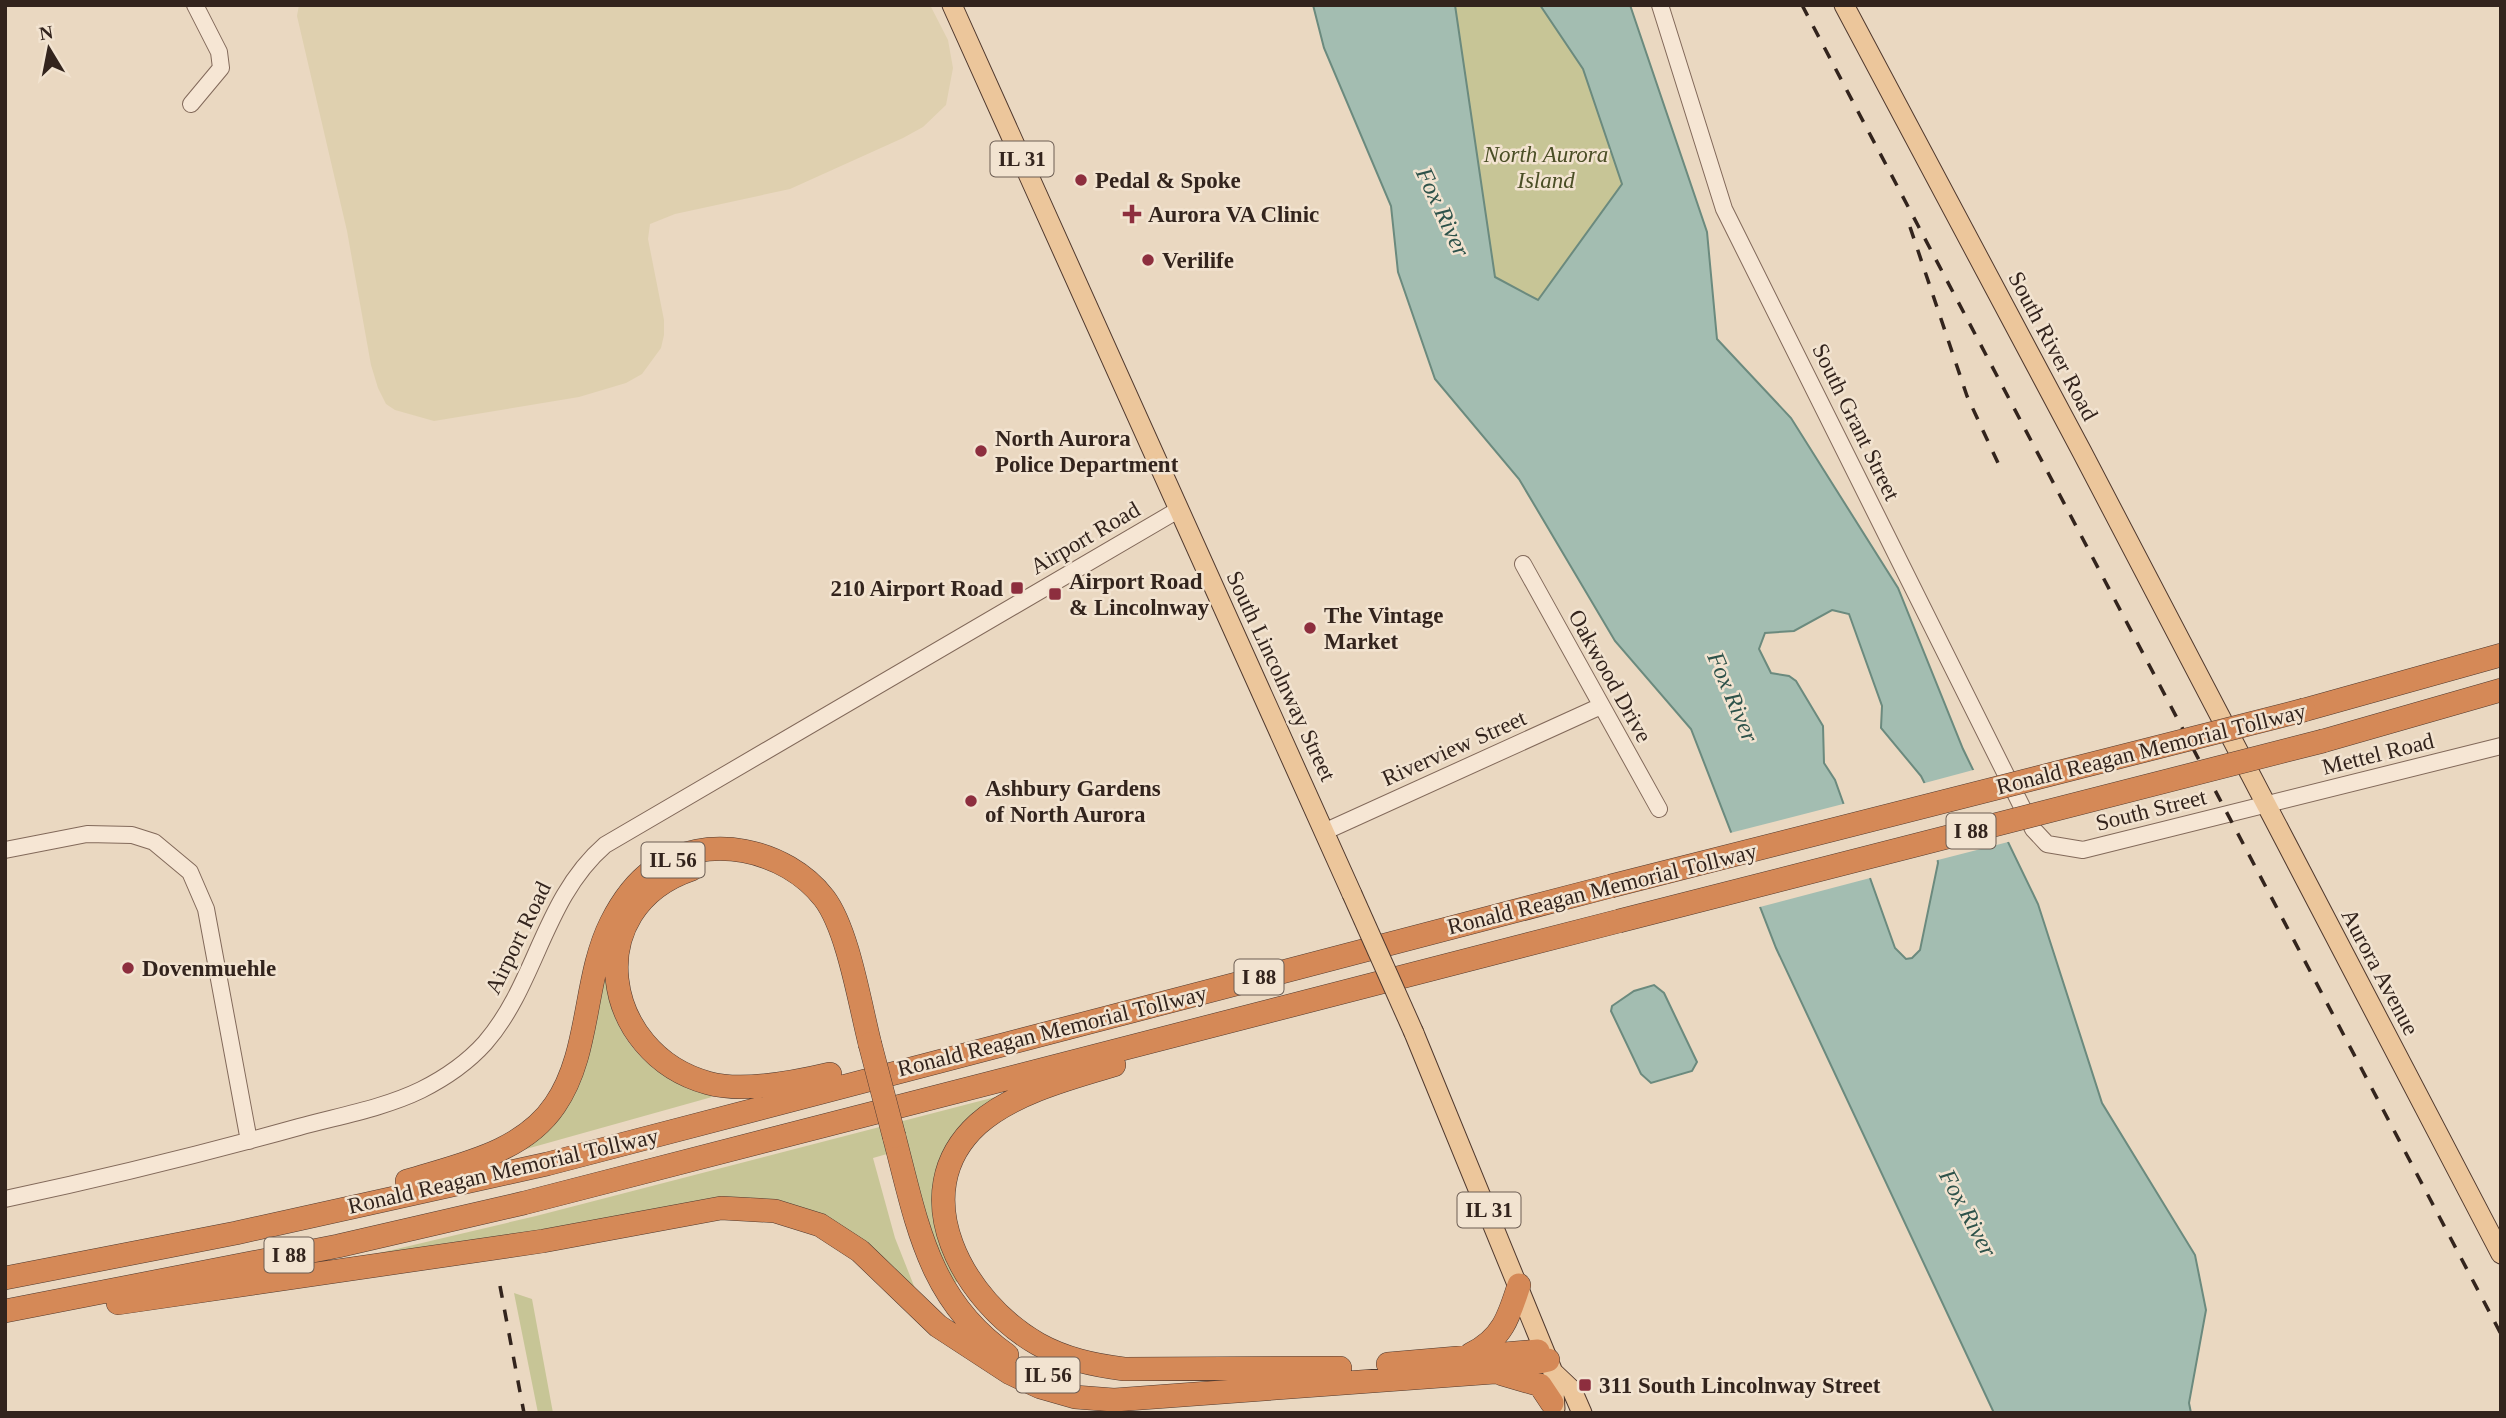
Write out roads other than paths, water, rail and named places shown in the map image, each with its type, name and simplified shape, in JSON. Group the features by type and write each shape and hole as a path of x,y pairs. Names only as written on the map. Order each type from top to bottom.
{"highway":[{"name":"I 88","path":"2367,693 2380,675 2501,639"},
{"name":"Ronald Reagan Memorial Tollway","path":"5,1278 305,1218 547,1164 906,1068 2304,710 2501,655"},
{"name":"Ronald Reagan Memorial Tollway","path":"5,1311 338,1246 524,1203 2323,741 2501,690"},
{"name":"IL 56","path":"305,1218 489,1155 527,1135 555,1105 573,1066 610,926 627,896 654,869 682,856 715,849 749,851 777,859 802,875 826,899 840,929 864,1045 887,1137 924,1246 941,1285 984,1339 1011,1359 1041,1373 1080,1385 1120,1386 1465,1357 1498,1336 1508,1321 1519,1285"},
{"path":"864,1045 832,947 820,920 802,894 776,875 737,863 705,864 674,875 650,892 633,914 618,942 614,975 629,1023 656,1057 685,1075 711,1084 766,1085 852,1069 906,1068"},
{"path":"1221,1022 1160,1050 1087,1073 1024,1097 979,1124 962,1142 944,1185 944,1221 950,1245 989,1305 1037,1343 1065,1356 1095,1365 1124,1369 1346,1368"},
{"path":"887,1137 906,1237 932,1295 952,1321 1010,1373"},
{"name":"IL 56","path":"38,1305 93,1307 332,1274 543,1241 721,1208 775,1211 820,1225 860,1251 938,1326 1010,1373 1040,1387 1075,1397 1114,1400 1495,1372 1549,1361"},
{"path":"1465,1357 1549,1361"},
{"path":"1495,1372 1540,1385 1554,1408"}],"main road":[{"name":"South Lincolnway Street","path":"952,5 1178,510 1326,831 1414,1032 1549,1361 1554,1408"},
{"name":"South River Road","path":"1844,5 2076,441 2215,712"},
{"name":"Aurora Avenue","path":"2215,712 2501,1254"},
{"name":"South Lincolnway Street","path":"1549,1361 1572,1390 1582,1413"}],"street":[{"path":"191,104 220,68 219,52 195,5"},
{"name":"South Grant Street","path":"1661,5 1724,209 2033,829 2047,844"},
{"name":"Airport Road","path":"5,1199 107,1178 394,1101 454,1070 481,1046 506,1015 559,901 580,869 605,845 1178,510"},
{"name":"Oakwood Drive","path":"1523,564 1659,809"},
{"name":"Riverview Street","path":"1326,831 1601,706"},
{"name":"Mettel Road","path":"2266,806 2501,746"},
{"name":"South Street","path":"2047,844 2083,850 2266,806"},
{"path":"5,850 87,834 132,835 154,842 190,872 206,909 249,1141"}],"water":[{"name":"Fox River","path":"1313,5 1455,5 1495,277 1538,300 1622,184 1583,69 1540,5 1630,5 1707,232 1717,339 1791,418 1898,588 1963,749 2038,904 2102,1103 2195,1255 2206,1310 2189,1403 2191,1413 1994,1413 1776,948 1691,729 1615,641 1519,479 1435,379 1398,272 1391,206 1324,48","holes":["1832,610 1849,614 1882,706 1881,728 1921,776 1928,790 1938,863 1920,950 1912,958 1906,959 1895,948 1835,780 1824,763 1823,726 1796,681 1789,676 1771,673 1759,649 1765,633 1794,631"]},
{"path":"1654,985 1664,993 1697,1062 1692,1071 1651,1083 1641,1074 1611,1011 1612,1006 1634,991"}],"railway":[{"path":"1802,5 2501,1334"},
{"path":"1910,227 1967,396 1998,463"},
{"path":"500,1286 524,1413"}],"place":[{"name":"Pedal & Spoke","path":"1081,180"},
{"name":"Aurora VA Clinic","path":"1132,214"},
{"name":"Verilife","path":"1148,260"},
{"name":"North Aurora Police Department","path":"981,451"},
{"name":"210 Airport Road","path":"1017,588"},
{"name":"Airport Road & Lincolnway","path":"1055,594"},
{"name":"The Vintage Market","path":"1310,628"},
{"name":"Ashbury Gardens of North Aurora","path":"971,801"},
{"name":"Dovenmuehle","path":"128,968"},
{"name":"311 South Lincolnway Street","path":"1585,1385"}],"park label":[{"name":"North Aurora Island","path":"1546,167"}]}
